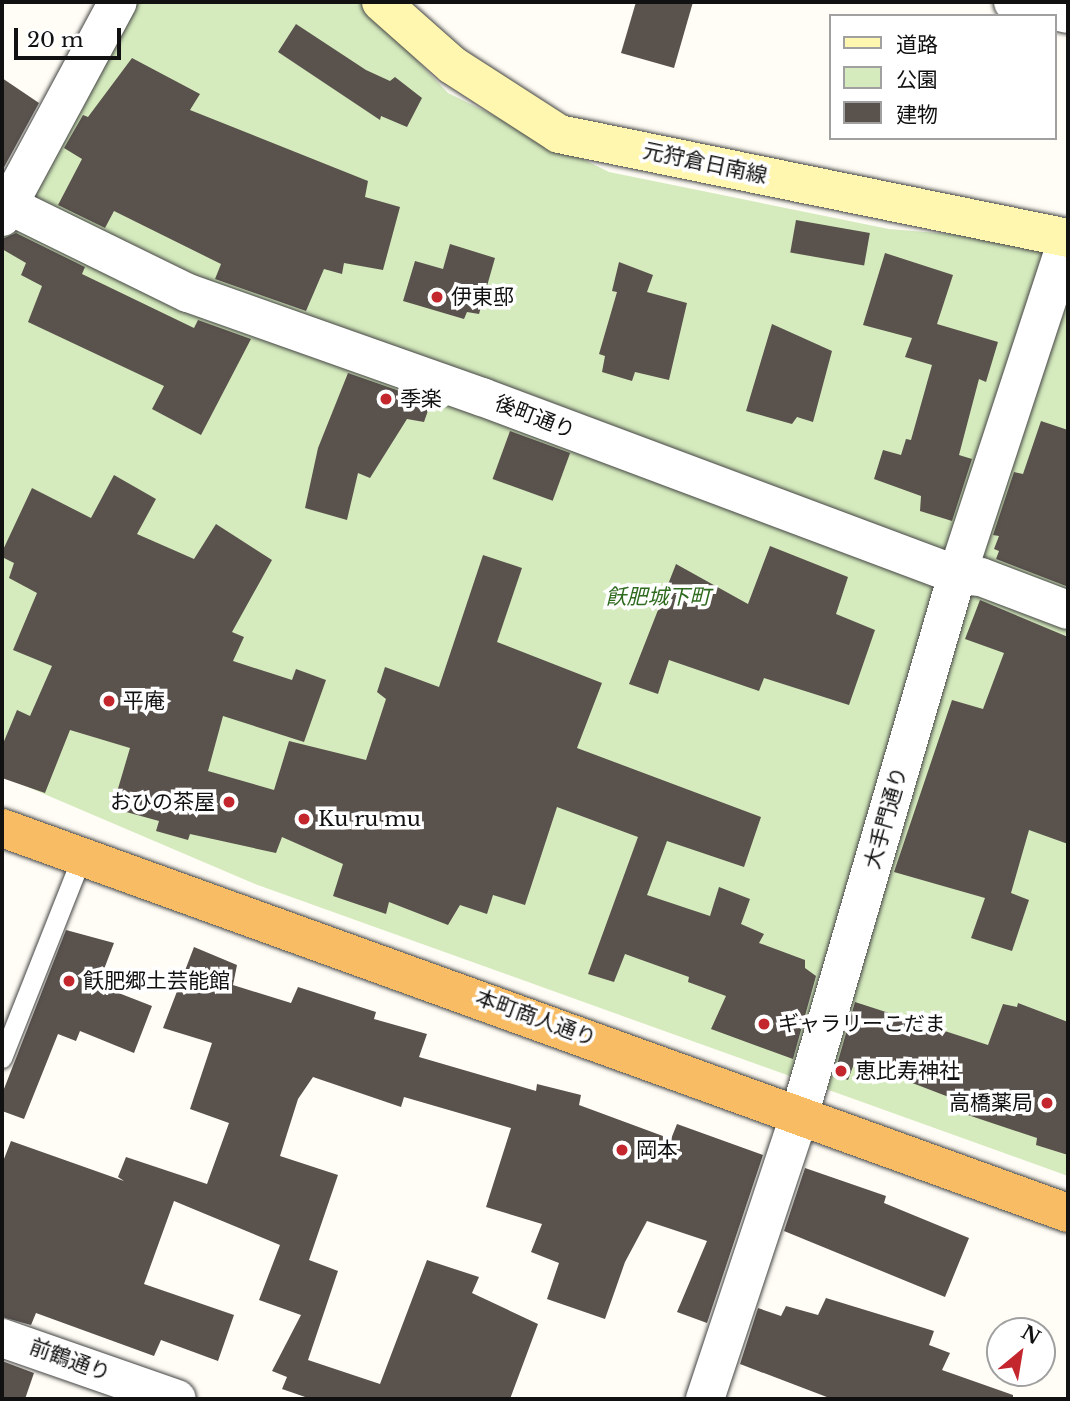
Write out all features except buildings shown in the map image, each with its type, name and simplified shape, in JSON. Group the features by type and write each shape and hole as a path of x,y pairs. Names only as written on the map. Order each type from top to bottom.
{"highway":[{"name":"本町商人通り","path":"2,828 691,1073 799,1116 1068,1213"}],"main road":[{"name":"元狩倉日南線","path":"380,2 452,65 559,134 1068,238"}],"street":[{"path":"4,209 118,2"},
{"path":"1013,2 1068,14"},
{"name":"後町通り","path":"4,209 188,293 482,397 957,575 981,577 1068,610"},
{"name":"大手門通り","path":"705,1399 799,1116 957,575 1068,238"},
{"name":"前鶴通り","path":"2,1338 177,1399"}],"lane":[{"path":"2,1058 82,856"}],"green space":[{"name":"飫肥城下町","path":"116,2 361,2 448,93 609,172 889,229 1068,244 1068,1176 255,884 2,776 2,208"}],"place":[{"name":"伊東邸","path":"437,297"},
{"name":"季楽","path":"386,399"},
{"name":"平庵","path":"109,701"},
{"name":"おひの茶屋","path":"229,802"},
{"name":"Ku ru mu","path":"304,819"},
{"name":"飫肥郷土芸能館","path":"69,981"},
{"name":"ギャラリーこだま","path":"764,1024"},
{"name":"恵比寿神社","path":"841,1071"},
{"name":"高橋薬局","path":"1047,1103"},
{"name":"岡本","path":"622,1150"}]}
